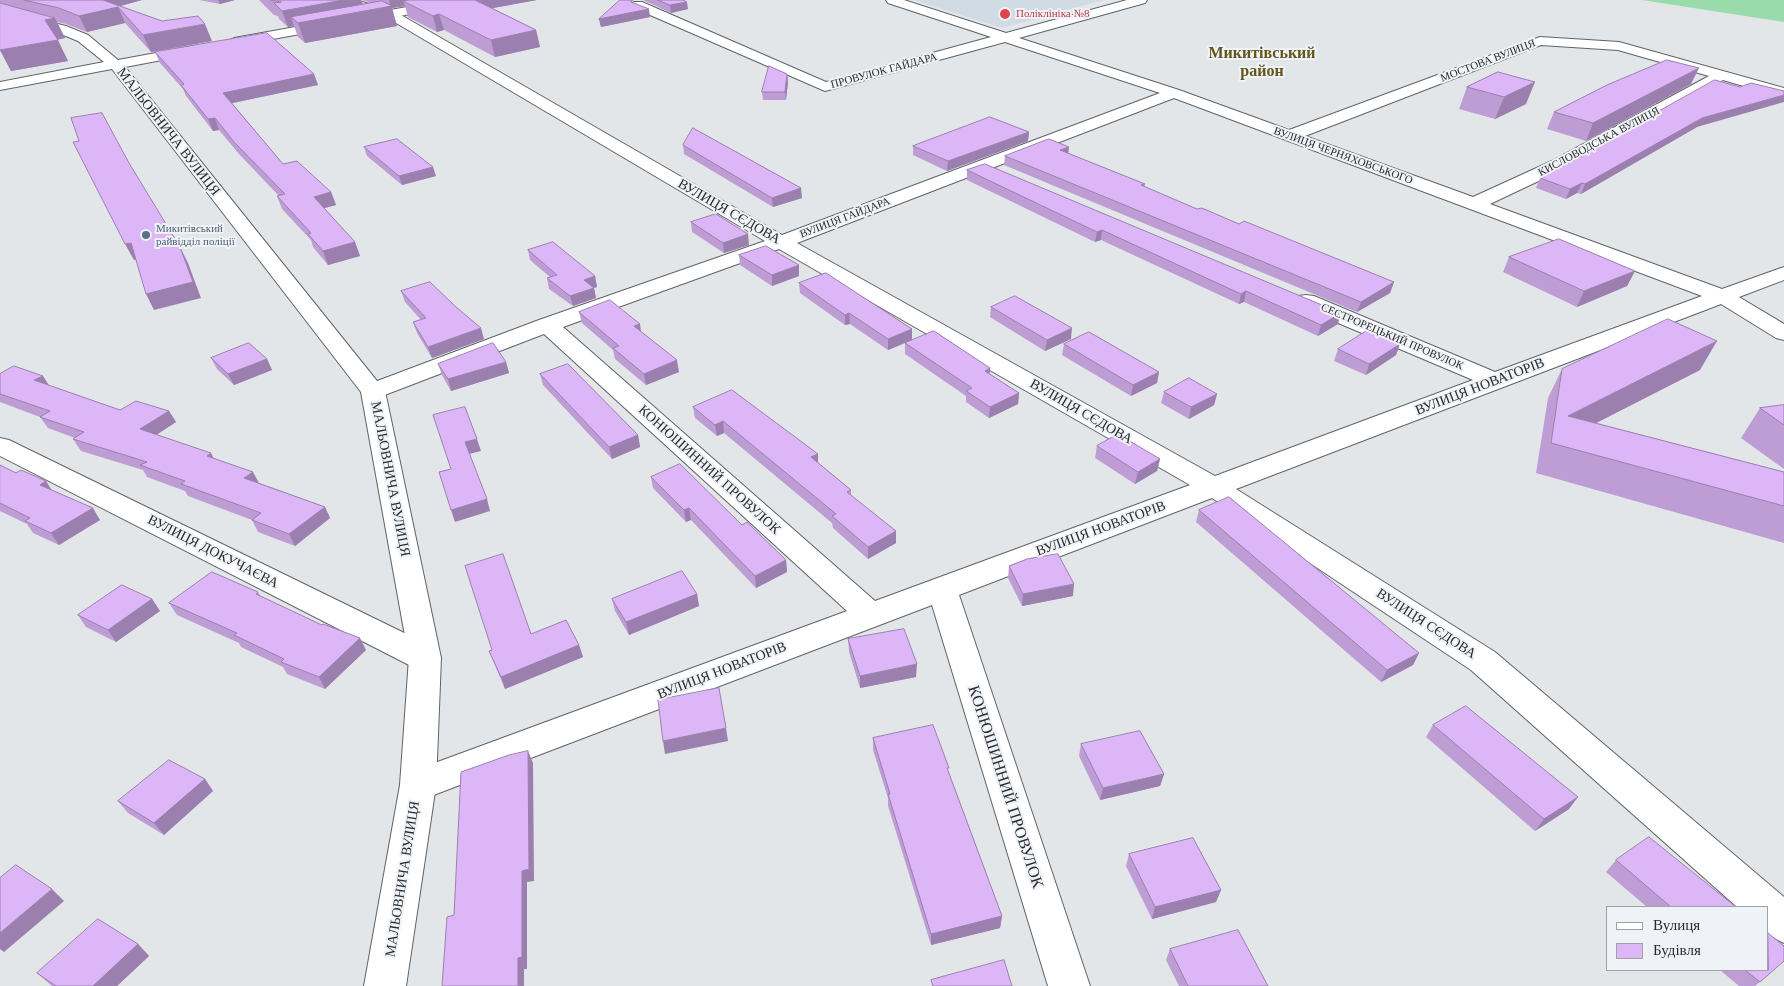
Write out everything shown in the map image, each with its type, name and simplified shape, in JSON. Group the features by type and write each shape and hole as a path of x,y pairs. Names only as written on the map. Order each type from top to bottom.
{"street":[{"name":"ВУЛИЦЯ СЄДОВА","path":"342,0 390,14 781,242 1214,487 1483,661 1765,906"},
{"path":"223,44 466,0"},
{"name":"ВУЛИЦЯ ЧЕРНЯХОВСЬКОГО","path":"892,0 1174,93 1722,296 1784,334"},
{"name":"ПРОВУЛОК ГАЙДАРА","path":"638,5 825,87 1141,0"},
{"name":"МАЛЬОВНИЧА ВУЛИЦЯ","path":"0,14 61,29 83,38 115,64 373,391 425,658 418,785 385,986"},
{"name":"МОСТОВА ВУЛИЦЯ","path":"1289,136 1540,41 1619,46 1784,93"},
{"path":"0,86 203,48"},
{"name":"КИСЛОВОДСЬКА ВУЛИЦЯ","path":"1474,204 1560,164 1722,75"},
{"name":"ВУЛИЦЯ ГАЙДАРА","path":"373,391 547,325 781,242 1174,93"},
{"path":"984,166 1012,177"},
{"name":"ВУЛИЦЯ НОВАТОРІВ","path":"418,785 1784,273"},
{"name":"СЕСТРОРЕЦЬКИЙ ПРОВУЛОК","path":"1285,293 1495,381"},
{"name":"КОНЮШИННИЙ ПРОВУЛОК","path":"547,325 871,615"},
{"name":"ВУЛИЦЯ ДОКУЧАЄВА","path":"0,446 425,658"},
{"name":"КОНЮШИННИЙ ПРОВУЛОК","path":"942,588 1069,986"},
{"name":"ВУЛИЦЯ СЄДОВА","path":"1769,910 1784,923"}],"shaded area":[{"name":"Поліклініка №8","path":"914,0 1103,0 1002,28"}],"green space":[{"path":"1642,0 1784,0 1784,22"}],"building":[{"path":"24,0 103,0 162,21 198,16 205,24 143,35 118,7 79,16 59,8"},
{"path":"271,0 344,0 282,11 274,3 281,2"},
{"path":"475,0 536,30 491,40 439,14 433,16 403,1"},
{"path":"620,0 631,0 631,2 649,9 599,19"},
{"path":"658,0 683,0 687,2 670,5"},
{"path":"382,1 392,6 298,23 291,17"},
{"path":"0,3 55,18 45,20 58,40 0,50"},
{"path":"267,33 314,74 223,93 283,164 297,161 331,192 314,197 355,242 323,251 308,234 311,233 277,196 285,194 234,142 215,118 208,119 181,85 184,84 155,52"},
{"path":"1667,60 1699,68 1593,123 1554,112 1607,85"},
{"path":"769,66 787,74 785,92 762,92"},
{"path":"1498,72 1535,82 1504,97 1467,87"},
{"path":"1715,80 1740,87 1751,83 1784,91 1784,95 1702,118 1585,184 1582,183 1570,189 1540,178 1614,139 1611,138"},
{"path":"102,113 129,163 180,247 193,282 146,294 131,243 125,244 73,142 79,141 71,118"},
{"path":"990,117 1029,132 948,161 913,146"},
{"path":"693,128 801,188 772,198 683,145"},
{"path":"397,139 433,167 399,176 364,147"},
{"path":"1049,139 1069,147 1060,150 1145,184 1141,185 1197,209 1202,208 1239,224 1244,221 1394,282 1361,302 1005,156"},
{"path":"985,164 1341,313 1321,325 1246,291 1241,294 1102,230 1097,232 967,170"},
{"path":"716,214 748,234 723,243 691,222"},
{"path":"1559,239 1635,271 1584,291 1509,257"},
{"path":"553,242 595,276 584,280 594,288 570,296 547,278 557,275 528,250"},
{"path":"766,246 799,265 772,275 739,255"},
{"path":"826,273 912,329 888,339 849,313 845,315 799,283"},
{"path":"430,282 481,328 428,347 413,322 426,318 401,291"},
{"path":"1015,296 1072,328 1047,340 991,307"},
{"path":"610,300 640,324 634,326 677,360 644,374 613,348 619,346 579,312"},
{"path":"1668,319 1717,341 1568,416 1784,472 1784,506 1551,443 1562,369"},
{"path":"1368,330 1400,344 1369,364 1338,349"},
{"path":"934,331 990,368 985,371 1019,393 990,407 966,391 972,388 905,343"},
{"path":"1089,332 1159,372 1133,385 1064,344"},
{"path":"249,343 267,359 228,374 211,358"},
{"path":"493,343 506,362 448,379 438,364"},
{"path":"568,364 638,435 609,447 540,374"},
{"path":"14,366 43,376 34,380 120,410 136,401 169,411 140,429 211,453 207,456 253,472 244,478 325,507 289,534 252,520 261,513 181,484 185,481 140,465 147,462 73,439 84,432 40,417 50,411 0,394 0,374"},
{"path":"1189,378 1217,394 1191,407 1164,392"},
{"path":"732,390 818,454 811,457 851,490 847,492 896,531 868,547 832,516 836,514 723,421 715,425 693,407"},
{"path":"1784,405 1784,425 1760,408"},
{"path":"465,407 477,439 465,442 487,499 451,510 439,472 451,469 433,415"},
{"path":"1118,434 1160,459 1138,472 1097,446"},
{"path":"680,464 742,525 747,522 786,560 755,576 689,508 684,510 651,477"},
{"path":"0,465 16,473 21,470 46,481 40,485 93,508 51,533 25,521 30,518 0,503"},
{"path":"1229,497 1419,653 1387,670 1199,510"},
{"path":"503,554 531,634 566,620 579,645 501,677 489,651 492,650 465,566"},
{"path":"1058,554 1074,584 1023,594 1009,566 1027,559"},
{"path":"682,571 697,594 626,622 612,599"},
{"path":"212,572 258,592 256,594 322,625 360,638 319,677 281,662 284,659 234,635 237,633 169,603"},
{"path":"122,585 152,599 108,630 78,615"},
{"path":"904,629 917,664 860,676 848,639"},
{"path":"719,688 726,728 663,741 658,700"},
{"path":"1466,706 1578,797 1544,819 1433,725"},
{"path":"933,725 1002,916 931,934 888,794 890,794 873,738"},
{"path":"1140,731 1164,774 1103,788 1081,744"},
{"path":"528,751 529,869 522,871 522,957 518,958 518,986 442,986 447,917 454,915 461,772 509,755"},
{"path":"169,760 205,779 154,823 118,801"},
{"path":"1649,837 1735,906 1670,906 1616,860"},
{"path":"1193,838 1221,890 1155,907 1129,854"},
{"path":"16,865 52,889 0,933 0,878"},
{"path":"98,919 138,944 93,986 56,986 37,973"},
{"path":"1238,930 1268,986 1188,986 1170,949"},
{"path":"1769,934 1784,946 1784,961 1760,982 1746,971 1769,971"},
{"path":"1004,960 1012,986 933,986 931,980"}],"place":[{"name":"Поліклініка №8","path":"1005,14"},
{"name":"Микитівський райвідділ поліції","path":"146,235"}],"district":[{"name":"Микитівський район","path":"1262,63"}]}
